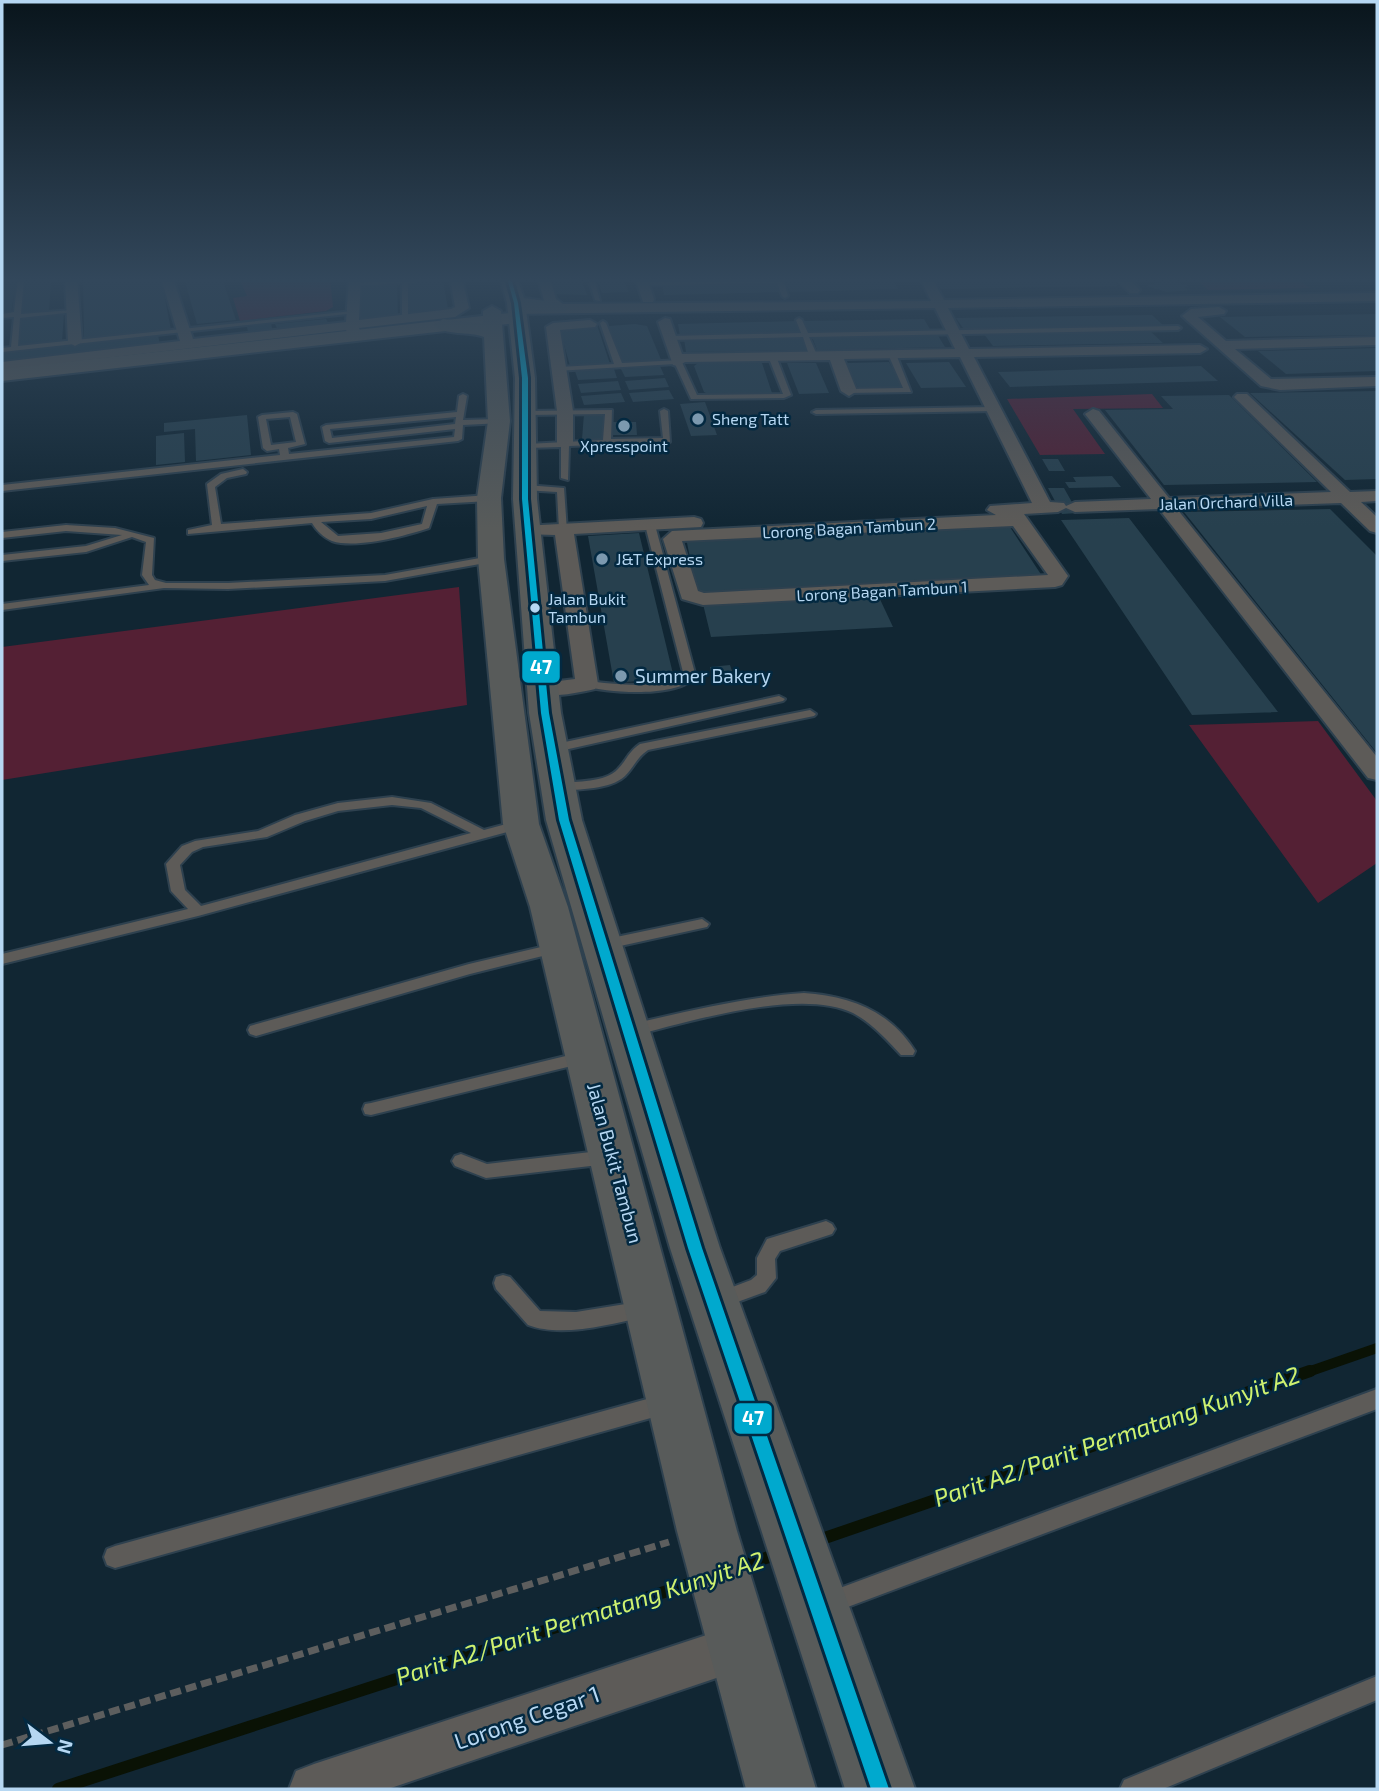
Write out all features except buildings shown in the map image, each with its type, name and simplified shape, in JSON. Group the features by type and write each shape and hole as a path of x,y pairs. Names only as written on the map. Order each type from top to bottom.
{"main road":[{"name":"Jalan Bukit Tambun","path":"520,362 517,427 507,493 491,559 521,824 559,947 708,1536 781,1789"},
{"name":"Jalan Bukit Tambun","path":"507,493 546,529 543,689 564,820 713,1302 880,1789"}],"street":[{"path":"2,366 31,362"},
{"path":"2,375 96,362"},
{"name":"Jalan Bukit Tambun","path":"554,362 559,369 565,411 565,444"},
{"path":"838,362 849,391"},
{"path":"967,362 992,409 1059,507"},
{"path":"1241,362 1266,383 1280,385 1377,382"},
{"path":"1242,397 1377,527"},
{"path":"1093,414 1377,773"},
{"name":"Jalan Orchard Villa","path":"1015,515 1059,507 1377,496"},
{"path":"543,689 587,684 546,529 1015,515"},
{"name":"Lorong Bagan Tambun 2","path":"703,599 689,595 672,538 679,535 1015,515"},
{"name":"Lorong Bagan Tambun 1","path":"703,599 1055,581 1058,576 1015,515"},
{"name":"Lorong Cegar 1","path":"314,1789 738,1637"}],"lane":[{"path":"618,362 619,366"},
{"path":"559,369 662,362"},
{"path":"678,362 690,394 699,398 787,395 774,362"},
{"path":"849,391 908,390 895,362"},
{"path":"2,488 458,439 463,396"},
{"path":"816,412 992,409"},
{"path":"517,427 565,411 609,412 607,442"},
{"path":"459,421 432,429 329,441 326,427 431,417 517,427 565,444 667,440 664,411"},
{"path":"293,414 301,444 283,446 267,448 262,417 293,414"},
{"path":"431,417 432,429"},
{"name":"Jalan Bukit Tambun","path":"565,444 565,478"},
{"path":"283,446 285,457"},
{"path":"217,527 210,486 224,476 243,472"},
{"path":"191,532 217,527 389,513 433,502 507,493"},
{"path":"315,521 337,539 409,532 426,526 433,502"},
{"path":"587,684 606,688 676,685 691,677 650,525"},
{"path":"2,535 73,526 110,529 151,540 147,575 151,582 166,586"},
{"path":"2,558 103,544 131,534"},
{"path":"2,607 166,586 228,586 385,578 491,559"},
{"path":"551,749 779,699"},
{"path":"558,788 612,779 621,774 633,752 644,747 810,715"},
{"path":"198,911 178,891 173,864 189,847 212,841 254,837 282,829 299,819 370,802 407,801 444,811 459,824 482,834"},
{"path":"2,959 198,911 521,824"},
{"path":"601,946 702,924"},
{"path":"256,1030 469,969 559,947"},
{"path":"628,1032 740,1006 776,1001 827,1000 855,1007 878,1023 907,1051"},
{"path":"371,1109 587,1057"},
{"path":"461,1161 486,1171 613,1156"},
{"path":"713,1302 758,1286 767,1279 766,1258 774,1245 826,1228"},
{"path":"503,1283 535,1319 576,1321 652,1308"},
{"path":"816,1602 1377,1399"},
{"path":"115,1557 674,1402"},
{"path":"1133,1789 1377,1688"}],"path":[{"path":"2,1745 708,1536"}],"shaded area":[{"path":"1152,394 1163,408 1073,409 1105,454 1040,455 1007,399"},
{"path":"459,587 467,705 2,780 2,647"},
{"path":"1318,721 1377,801 1377,863 1318,903 1189,725"}],"waterway":[{"name":"Parit A2/Parit Permatang Kunyit A2","path":"1305,1373 1377,1348"},
{"name":"Parit A2/Parit Permatang Kunyit A2","path":"816,1541 1310,1371"},
{"name":"Parit A2/Parit Permatang Kunyit A2","path":"740,1567 777,1554"},
{"name":"Parit A2/Parit Permatang Kunyit A2","path":"58,1789 701,1580"}],"transit line":[{"name":"47","path":"523,362 525,499 545,713 564,820 695,1248 880,1789"}],"place":[{"name":"Sheng Tatt","path":"698,419"},
{"name":"Xpresspoint","path":"624,426"},
{"name":"J&T Express","path":"602,559"},
{"name":"Jalan Bukit Tambun","path":"535,608"},
{"name":"Summer Bakery","path":"621,676"}]}
